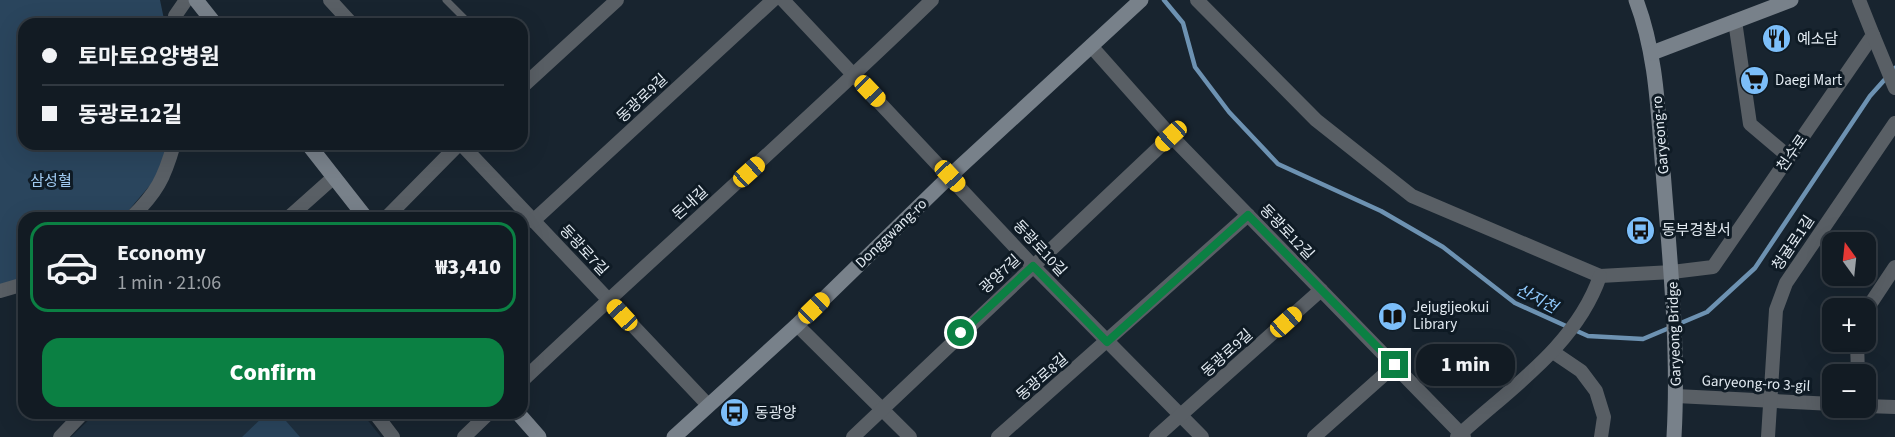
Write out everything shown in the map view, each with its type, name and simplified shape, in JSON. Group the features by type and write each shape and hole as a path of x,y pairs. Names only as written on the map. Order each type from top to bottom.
{"main road":[{"path":"196,0 210,18"},
{"name":"Garyeong-ro","path":"1636,0 1652,53 1671,272"},
{"path":"1652,53 1791,0"},
{"name":"Donggwang-ro","path":"674,437 797,325 950,176 1135,2"},
{"path":"313,150 361,212"},
{"name":"Garyeong Bridge","path":"1671,272 1676,396"},
{"path":"1674,437 1676,396"},
{"path":"523,419 539,437"}],"street":[{"path":"175,18 186,0"},
{"path":"330,0 346,18"},
{"path":"528,78 617,0"},
{"name":"동광로9길","path":"533,221 773,0"},
{"path":"783,0 950,176"},
{"name":"돈내길","path":"528,375 855,75 932,0"},
{"path":"1197,0 1316,120 1412,196 1600,276 1593,296 1553,352 1461,436"},
{"path":"1859,0 1895,88"},
{"path":"1735,21 1750,124 1789,157"},
{"name":"천수로","path":"1600,276 1713,267 1873,35"},
{"name":"동광로12길","path":"1090,46 1171,136 1395,365 1461,436"},
{"name":"청귤로1길","path":"1768,437 1776,310 1786,283 1895,123"},
{"name":"광양7길","path":"853,437 1171,136"},
{"path":"137,212 153,196 168,167 172,150"},
{"path":"392,212 454,150"},
{"name":"동광로7길","path":"466,150 524,212"},
{"name":"동광로10길","path":"950,176 1033,266 1202,437"},
{"path":"295,212 334,177"},
{"path":"1107,342 1248,215"},
{"name":"동광로7길","path":"528,216 708,405"},
{"path":"1874,298 1895,267"},
{"path":"0,291 18,286"},
{"name":"동광로9길","path":"1156,437 1321,290"},
{"path":"797,325 910,437"},
{"name":"동광로8길","path":"998,437 1107,342"},
{"path":"1553,352 1581,371 1596,391 1604,417 1600,437"},
{"path":"1314,437 1395,365"},
{"name":"Garyeong-ro 3-gil","path":"1676,396 1822,403"},
{"path":"1876,406 1895,407"},
{"path":"60,437 77,419"},
{"path":"379,419 393,437"},
{"path":"464,437 483,419"}],"lane":[{"path":"446,0 464,18"}],"shaded area":[{"path":"90,419 367,419 381,437 71,437"}],"green space":[{"name":"삼성혈","path":"0,0 160,0 164,18 18,18 18,150 167,150 157,177 127,212 18,212 18,280 0,285"},
{"path":"261,419 284,419 300,437 242,437"}],"waterway":[{"name":"산지천","path":"1164,0 1183,23 1195,67 1229,112 1278,164 1381,211 1443,247 1515,303 1588,336 1643,339 1707,312 1755,268 1870,96 1895,68"}],"place":[{"name":"예소담","path":"1776,39"},
{"name":"Daegi Mart","path":"1754,80"},
{"name":"동부경찰서","path":"1641,230"},
{"name":"Jejugijeokui Library","path":"1392,316"},
{"name":"동광양","path":"734,413"}],"route":[{"path":"961,333 1033,266 1107,342 1248,215 1395,365"}]}
